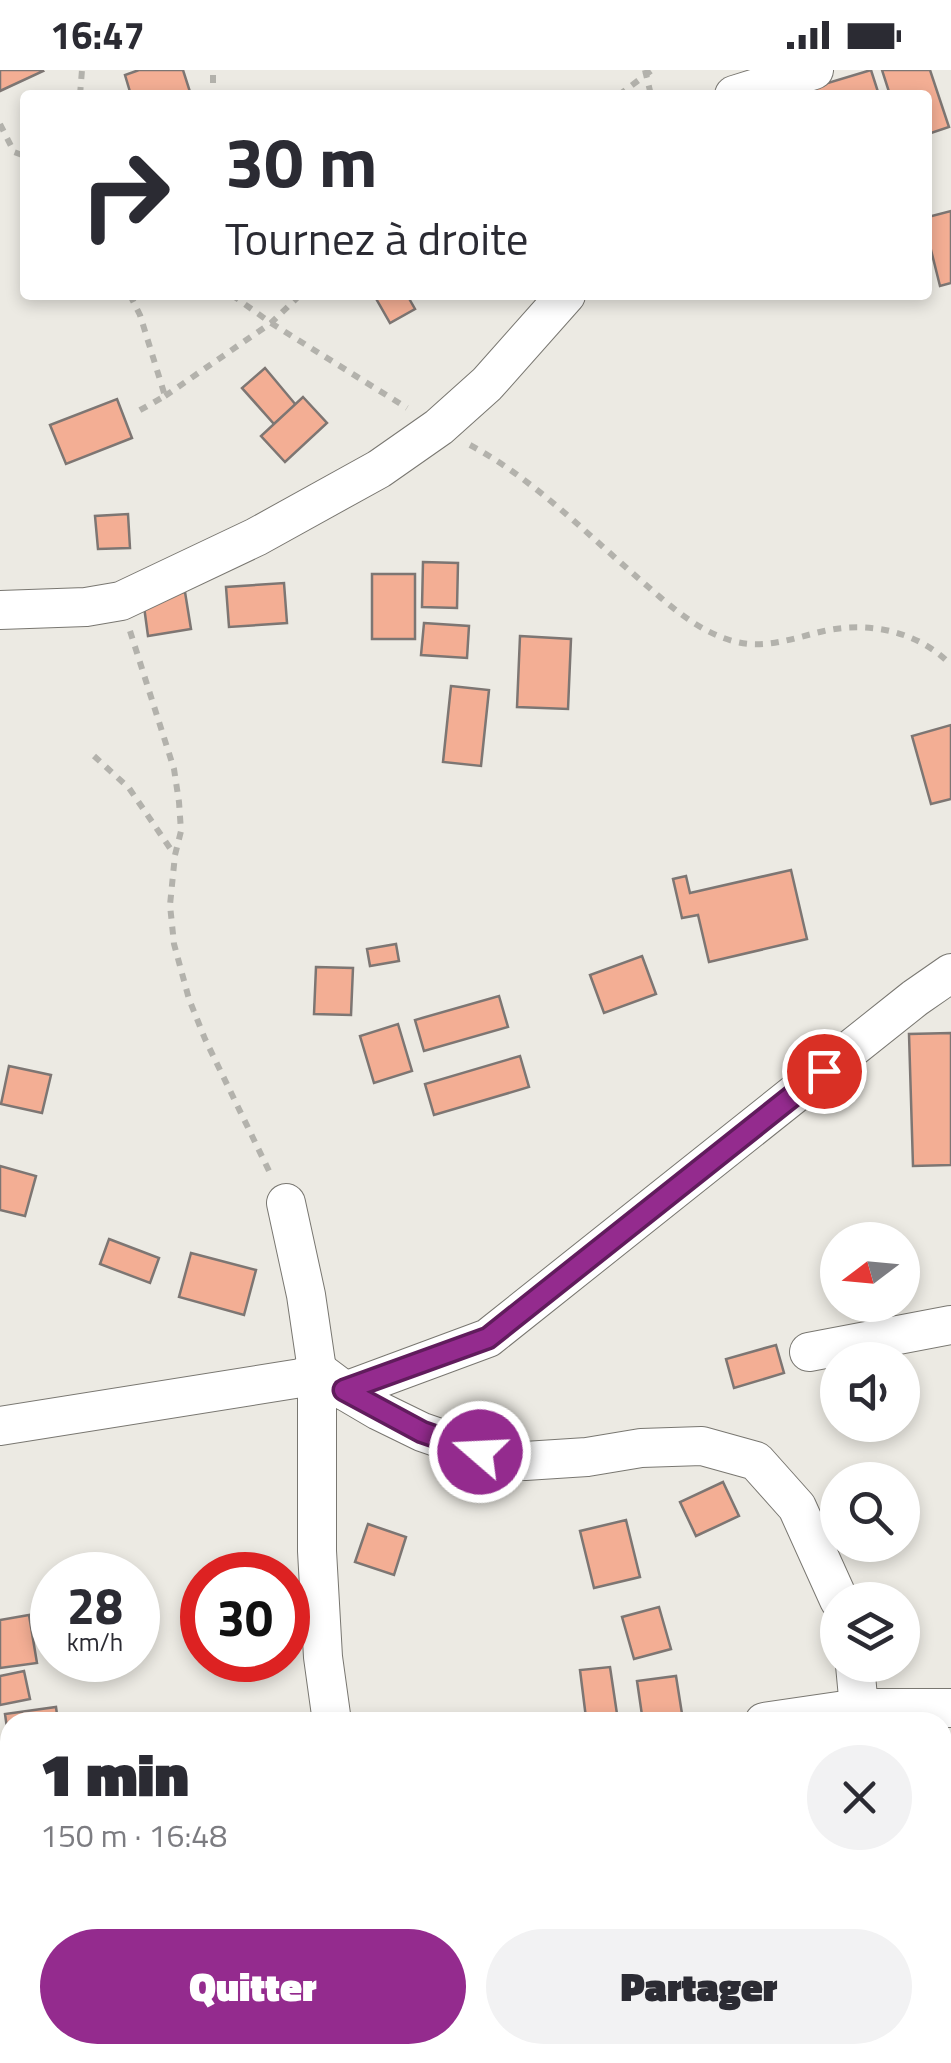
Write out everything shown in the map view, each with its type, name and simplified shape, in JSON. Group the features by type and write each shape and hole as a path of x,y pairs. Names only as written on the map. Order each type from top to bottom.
{"street":[{"path":"750,90 814,70"},
{"path":"0,610 86,608 121,602 274,527 378,469 439,427 488,384 562,300"},
{"path":"0,1426 301,1378 330,1380 488,1338 951,973"},
{"path":"286,1203 330,1380 317,1551 331,1712"},
{"path":"809,1352 951,1326"},
{"path":"330,1380 422,1432 480,1452 524,1460 702,1446 756,1461 797,1508 831,1582"},
{"path":"857,1682 859,1708"},
{"path":"832,1712 859,1708 951,1708"}],"path":[{"path":"213,70 213,83"},
{"path":"626,90 648,72"},
{"path":"0,124 14,152 20,154"},
{"path":"132,300 165,396"},
{"path":"239,300 271,324 524,480 683,616 730,641 755,646 840,628 898,632 936,650 951,666"},
{"path":"135,413 271,324 295,300"},
{"path":"121,602 174,769 180,831 170,905 174,944 188,998 240,1115 286,1203"},
{"path":"94,756 129,788 175,855"}],"building":[{"path":"0,70 42,70 43,71 0,91"},
{"path":"139,70 183,70 189,90 130,90 125,75"},
{"path":"871,70 877,90 804,90"},
{"path":"882,70 930,70 949,127 932,133 932,90 888,90"},
{"path":"951,211 951,283 940,286 932,254 932,216"},
{"path":"377,300 410,300 415,309 390,323"},
{"path":"265,368 296,405 274,424 242,388"},
{"path":"303,397 327,423 285,462 261,436"},
{"path":"117,399 132,438 66,464 50,425"},
{"path":"128,514 130,548 98,549 95,516"},
{"path":"423,562 458,563 457,608 422,607"},
{"path":"372,574 415,574 415,639 372,639"},
{"path":"284,583 287,623 229,627 226,587"},
{"path":"185,592 191,629 148,636 143,599"},
{"path":"424,623 469,626 467,658 421,655"},
{"path":"520,636 571,639 568,709 517,707"},
{"path":"451,686 489,690 481,766 443,762"},
{"path":"951,725 951,799 931,804 912,736"},
{"path":"791,870 807,939 709,962 698,915 682,918 673,879 686,876 690,893"},
{"path":"396,944 399,961 370,966 367,949"},
{"path":"642,956 656,994 604,1013 590,975"},
{"path":"316,967 353,968 351,1015 314,1014"},
{"path":"499,996 508,1027 424,1051 415,1020"},
{"path":"398,1024 412,1071 374,1083 360,1036"},
{"path":"951,1033 951,1165 913,1166 909,1034"},
{"path":"520,1056 529,1087 434,1115 425,1084"},
{"path":"9,1066 51,1075 42,1113 1,1104"},
{"path":"0,1166 36,1176 25,1216 0,1210"},
{"path":"109,1239 159,1258 150,1283 100,1264"},
{"path":"191,1253 256,1270 244,1315 179,1297"},
{"path":"776,1345 784,1373 734,1388 726,1359"},
{"path":"723,1482 739,1516 696,1536 680,1502"},
{"path":"626,1520 640,1577 594,1588 580,1531"},
{"path":"368,1524 406,1537 394,1575 355,1562"},
{"path":"659,1607 671,1649 634,1659 622,1617"},
{"path":"29,1615 30,1664 0,1668 0,1620"},
{"path":"610,1667 617,1712 585,1712 580,1670"},
{"path":"24,1671 30,1699 0,1705 0,1676"},
{"path":"676,1676 682,1712 642,1712 637,1681"},
{"path":"56,1707 57,1712 20,1712"}],"route":[{"path":"480,1452 422,1432 344,1390 488,1338 824,1071"}]}
